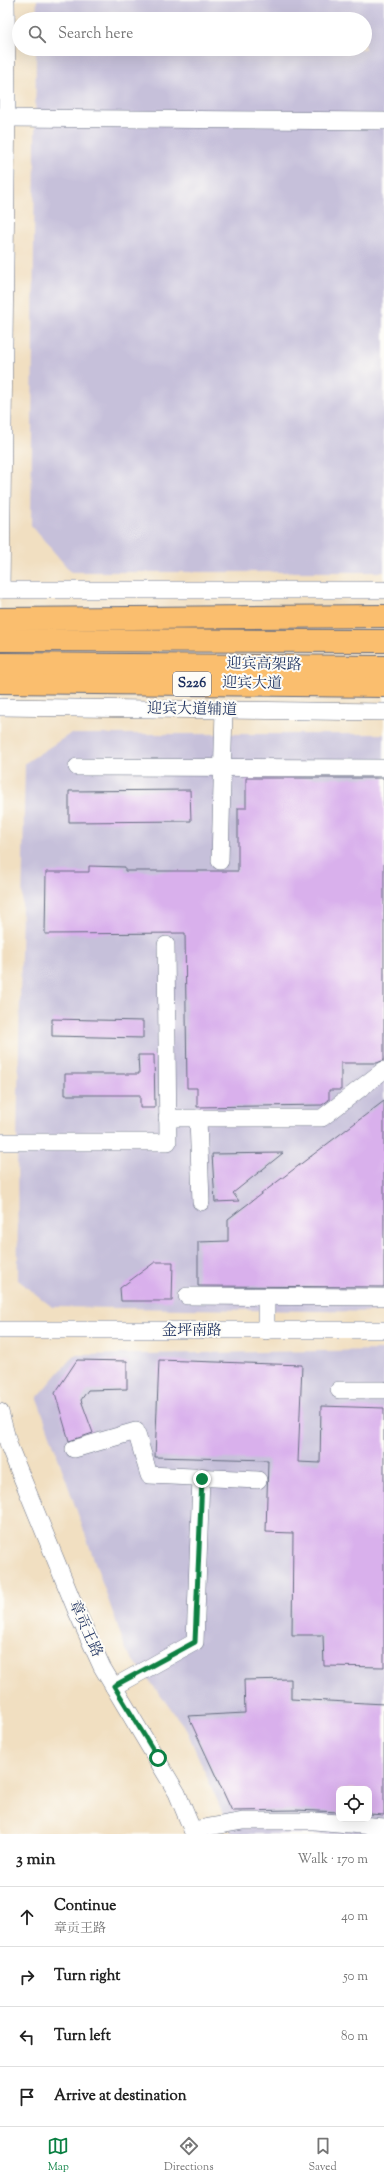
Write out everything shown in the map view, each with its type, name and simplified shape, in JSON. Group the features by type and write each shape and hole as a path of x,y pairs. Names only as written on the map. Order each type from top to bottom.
{"main road":[{"path":"0,619 384,616"},
{"name":"迎宾高架路","path":"0,640 384,641"},
{"name":"迎宾高架路","path":"0,664 384,666"},
{"name":"迎宾大道","path":"0,682 384,686"}],"street":[{"path":"6,0 0,590 384,590"},
{"path":"6,118 384,121"},
{"name":"迎宾大道辅道","path":"0,707 384,712"},
{"path":"220,861 224,710"},
{"path":"77,767 384,768"},
{"path":"0,1142 168,1142 166,945"},
{"path":"168,1118 322,1118 384,1070"},
{"path":"198,1118 201,1202"},
{"path":"186,1296 384,1298"},
{"path":"266,1297 266,1331"},
{"name":"金坪南路","path":"0,1330 384,1330"},
{"path":"339,1390 384,1390"},
{"name":"章贡王路","path":"0,1412 9,1446 77,1612 102,1667 177,1793 193,1832"},
{"path":"74,1449 136,1431 149,1475 202,1479 258,1480"},
{"path":"114,1686 195,1642 202,1479"},
{"path":"193,1832 242,1821 314,1821 384,1827"}],"shaded area":[{"path":"37,0 384,0 384,572 71,572 31,525 36,56 372,56 372,12 36,12"},
{"path":"70,734 384,734 384,1312 52,1307 18,1280 17,1143 25,763"},
{"path":"384,1350 384,1834 232,1834 186,1729 126,1650 37,1398 74,1355"}],"building":[{"path":"246,778 384,778 384,1060 377,1063 341,1063 341,1090 329,1090 329,1100 322,1105 197,1107 197,1088 187,1088 185,933 45,934 46,872 89,872 89,866 125,867 125,871 238,871 238,808 246,808"},
{"path":"190,790 191,821 69,822 69,791"},
{"path":"52,1019 143,1021 143,1038 52,1036"},
{"path":"138,1055 154,1055 155,1108 140,1108 140,1095 65,1095 65,1074 139,1074"},
{"path":"384,1101 384,1287 198,1286 198,1242 228,1241 228,1219"},
{"path":"283,1153 233,1193 239,1201 215,1202 212,1154"},
{"path":"155,1262 173,1262 172,1301 121,1301 120,1288"},
{"path":"77,1360 127,1361 127,1389 88,1390 81,1400 93,1433 69,1441 55,1393"},
{"path":"159,1360 302,1365 298,1462 320,1463 321,1406 384,1408 384,1667 324,1666 323,1635 292,1635 293,1533 266,1532 268,1460 155,1457"},
{"path":"291,1679 291,1699 384,1704 384,1815 372,1814 372,1786 336,1786 336,1812 296,1810 232,1811 188,1716 245,1713 244,1680"}],"route":[{"path":"158,1758 114,1686 195,1642 202,1479"}]}
